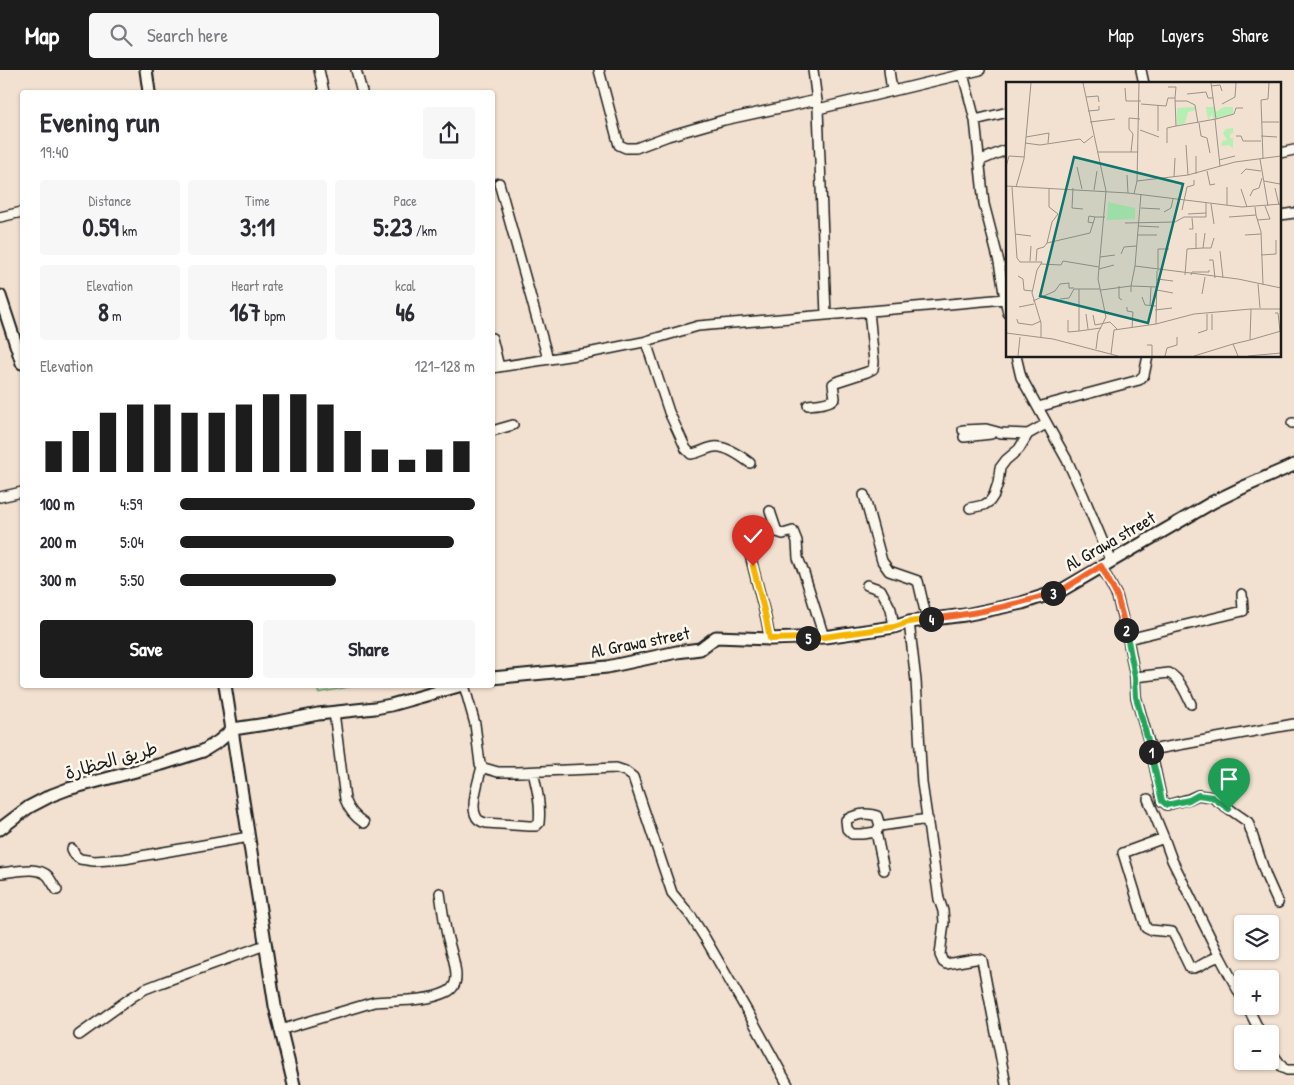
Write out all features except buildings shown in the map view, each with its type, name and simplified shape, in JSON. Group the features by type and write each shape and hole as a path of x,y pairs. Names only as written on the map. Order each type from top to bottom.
{"street":[{"path":"146,70 149,90"},
{"path":"319,70 324,90"},
{"path":"356,70 361,90"},
{"path":"599,70 619,145 626,148 636,148 668,136 724,120 892,91 980,70"},
{"path":"814,70 818,104 826,315"},
{"path":"889,70 892,91"},
{"path":"496,368 646,342 698,326 1006,298 1003,261 984,204 974,120 963,74"},
{"path":"974,120 1006,112"},
{"path":"979,161 1006,150"},
{"path":"499,183 548,359"},
{"path":"0,217 20,212"},
{"path":"0,296 20,357"},
{"path":"808,405 832,401 835,398 833,384 873,369 869,311"},
{"path":"646,342 669,412 686,449 691,454 716,446 730,450 750,463"},
{"path":"1016,358 1020,377 1067,460 1084,497 1117,596 1128,639 1135,677 1136,697 1151,750 1162,801 1167,805 1189,800 1198,795 1212,797 1248,822 1266,876 1278,903"},
{"path":"1038,408 1139,380 1144,375 1148,358"},
{"path":"970,508 990,501 996,489 1000,468 1018,449 1028,434 1046,424"},
{"path":"495,430 513,425"},
{"path":"963,434 986,429 1001,433 1028,434"},
{"name":"Al Grawa street","path":"495,678 607,667 700,649 716,637 770,639 824,637 894,627 909,622 965,615 1022,603 1062,590 1213,502 1294,465"},
{"path":"0,497 20,492"},
{"path":"864,495 882,561 889,571 918,582 927,620"},
{"path":"770,511 777,532 783,534 793,531 797,541 798,558 824,637"},
{"path":"750,554 770,639"},
{"path":"867,585 881,590 891,609 894,627"},
{"path":"1128,639 1243,611 1242,594"},
{"path":"909,622 916,681 922,783 939,899 944,917 943,939 940,950 941,958 946,964 975,958 982,960 1006,1085"},
{"path":"1135,677 1170,673 1182,686 1191,704"},
{"path":"226,688 265,946 280,1030 294,1085"},
{"path":"233,729 318,714 391,705 452,688"},
{"path":"464,688 475,724 478,755 482,767 475,795 474,809 480,821 536,826 539,823 540,803 533,772"},
{"path":"334,712 345,799 349,810 364,823"},
{"path":"1151,750 1294,724"},
{"name":"طريق الحظارة","path":"0,829 29,808 52,795 203,750 219,741 233,729"},
{"path":"482,767 498,772 616,768 624,770 633,777 672,893 691,916 705,938 788,1085"},
{"path":"1148,800 1172,860 1234,983"},
{"path":"884,870 878,829 928,818"},
{"path":"72,849 80,859 94,861 124,860 249,837"},
{"path":"1164,838 1123,853 1146,928 1172,932 1188,965 1192,968 1214,957 1220,957"},
{"path":"0,873 33,870 42,872 57,890"},
{"path":"280,1030 374,1002 404,1001 429,997 447,992 452,988 456,975 445,927 440,893"},
{"path":"79,1034 144,989 265,946"},
{"path":"1279,1064 1282,1068 1294,1070"}],"green space":[{"path":"318,688 344,688 318,693"}],"route":[{"path":"753,566 770,639 824,637 894,627 909,622 965,615 1022,603 1062,590 1101,566 1117,596 1128,639 1135,677 1136,697 1151,750 1162,801 1167,805 1189,800 1198,795 1212,797 1229,809"}]}
